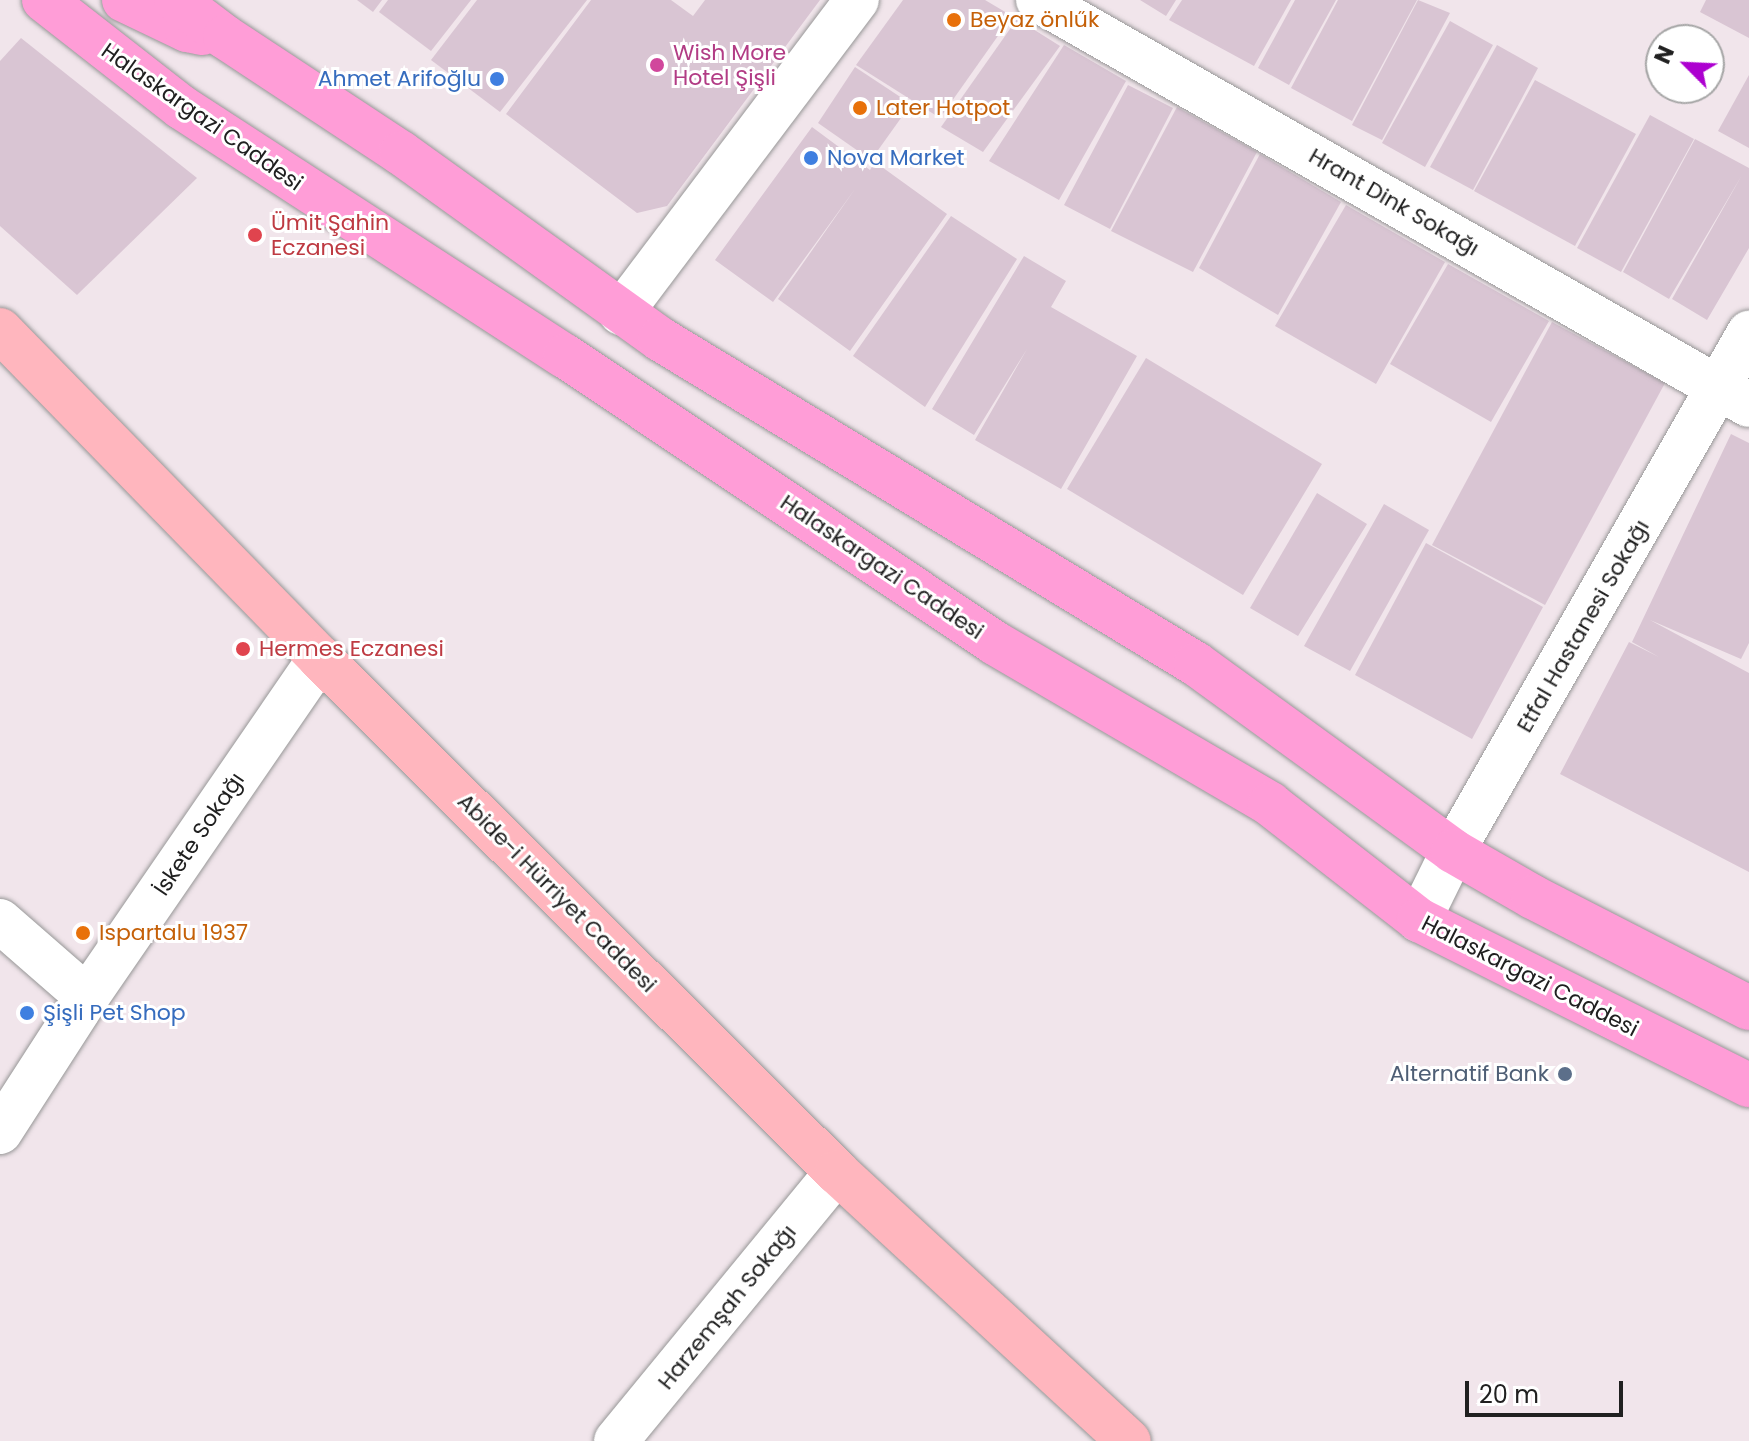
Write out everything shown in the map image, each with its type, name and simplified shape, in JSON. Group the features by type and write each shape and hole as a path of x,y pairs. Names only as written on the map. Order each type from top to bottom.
{"main road":[{"name":"Halaskargazi Caddesi","path":"44,0 181,107 565,356 995,643 1270,804 1419,920 1749,1085"},
{"path":"124,0 187,30 225,37"},
{"path":"176,0 225,37 401,153 621,313 1196,664 1453,851 1533,897 1749,1008"},
{"name":"Abide-i Hürriyet Caddesi","path":"0,330 320,658 837,1172 1129,1441"}],"street":[{"path":"621,313 857,0"},
{"name":"Hrant Dink Sokağı","path":"1038,0 1734,396"},
{"name":"Etfal Hastanesi Sokağı","path":"1419,920 1453,851 1734,396 1749,333"},
{"name":"İskete Sokağı","path":"0,1132 87,997 320,658"},
{"path":"0,921 87,997"},
{"name":"Harzemşah Sokağı","path":"616,1441 837,1172"}],"building":[{"path":"357,0 382,0 373,12"},
{"path":"388,0 471,0 431,51 379,12"},
{"path":"477,0 587,0 500,112 431,60"},
{"name":"Wish More Hotel Şişli","path":"591,0 671,0 693,16 705,0 820,0 667,206 637,213 506,114"},
{"path":"903,0 985,0 1012,16 940,118 856,65"},
{"path":"1140,0 1176,0 1166,16"},
{"path":"1182,0 1291,0 1254,66 1169,20"},
{"path":"1295,0 1336,0 1289,85 1258,68"},
{"path":"1338,0 1417,0 1352,121 1291,88"},
{"path":"1418,0 1450,13 1382,140 1352,125"},
{"path":"1706,0 1749,0 1749,38 1725,24 1700,12"},
{"path":"1017,19 1060,46 983,152 941,127"},
{"path":"1450,21 1493,45 1425,167 1382,143"},
{"path":"21,38 197,178 77,295 0,226 0,61"},
{"path":"1064,45 1126,81 1059,200 989,161"},
{"path":"1497,45 1538,68 1473,190 1430,167"},
{"path":"855,67 911,104 871,160 818,123"},
{"path":"1749,75 1749,148 1718,131"},
{"path":"1535,80 1636,134 1575,246 1474,191"},
{"path":"1128,85 1173,108 1110,229 1064,205"},
{"path":"1177,107 1257,152 1193,272 1111,231"},
{"path":"1650,115 1694,139 1621,272 1577,248"},
{"path":"812,127 870,170 875,162 947,214 850,351 778,299 855,189 773,302 715,260"},
{"path":"1695,139 1749,168 1749,248 1707,320 1672,299 1742,175 1669,299 1623,272"},
{"path":"1260,154 1341,202 1278,315 1199,268"},
{"path":"1346,205 1445,262 1376,384 1275,326"},
{"path":"951,216 1017,259 925,407 853,356"},
{"path":"1024,256 1066,281 1051,307 1137,356 1061,489 975,440 1027,349 974,435 932,409"},
{"path":"1448,264 1549,321 1491,422 1390,364"},
{"path":"1552,322 1665,383 1545,605 1432,545"},
{"path":"1146,358 1322,464 1243,595 1067,489"},
{"path":"1731,434 1749,443 1749,643 1741,659 1650,620 1749,673 1749,872 1560,774 1629,642 1659,657 1632,642"},
{"path":"1317,493 1367,524 1298,636 1250,608"},
{"path":"1384,504 1429,530 1350,671 1304,646"},
{"path":"1426,543 1543,607 1472,739 1355,675"}],"place":[{"name":"Beyaz önlűk","path":"954,20"},
{"name":"Wish More Hotel Şişli","path":"657,65"},
{"name":"Ahmet Arifoğlu","path":"497,79"},
{"name":"Later Hotpot","path":"860,108"},
{"name":"Nova Market","path":"811,158"},
{"name":"Ümit Şahin Eczanesi","path":"255,235"},
{"name":"Hermes Eczanesi","path":"243,649"},
{"name":"Ispartalu 1937","path":"83,933"},
{"name":"Şişli Pet Shop","path":"27,1013"},
{"name":"Alternatif Bank","path":"1565,1074"}]}
